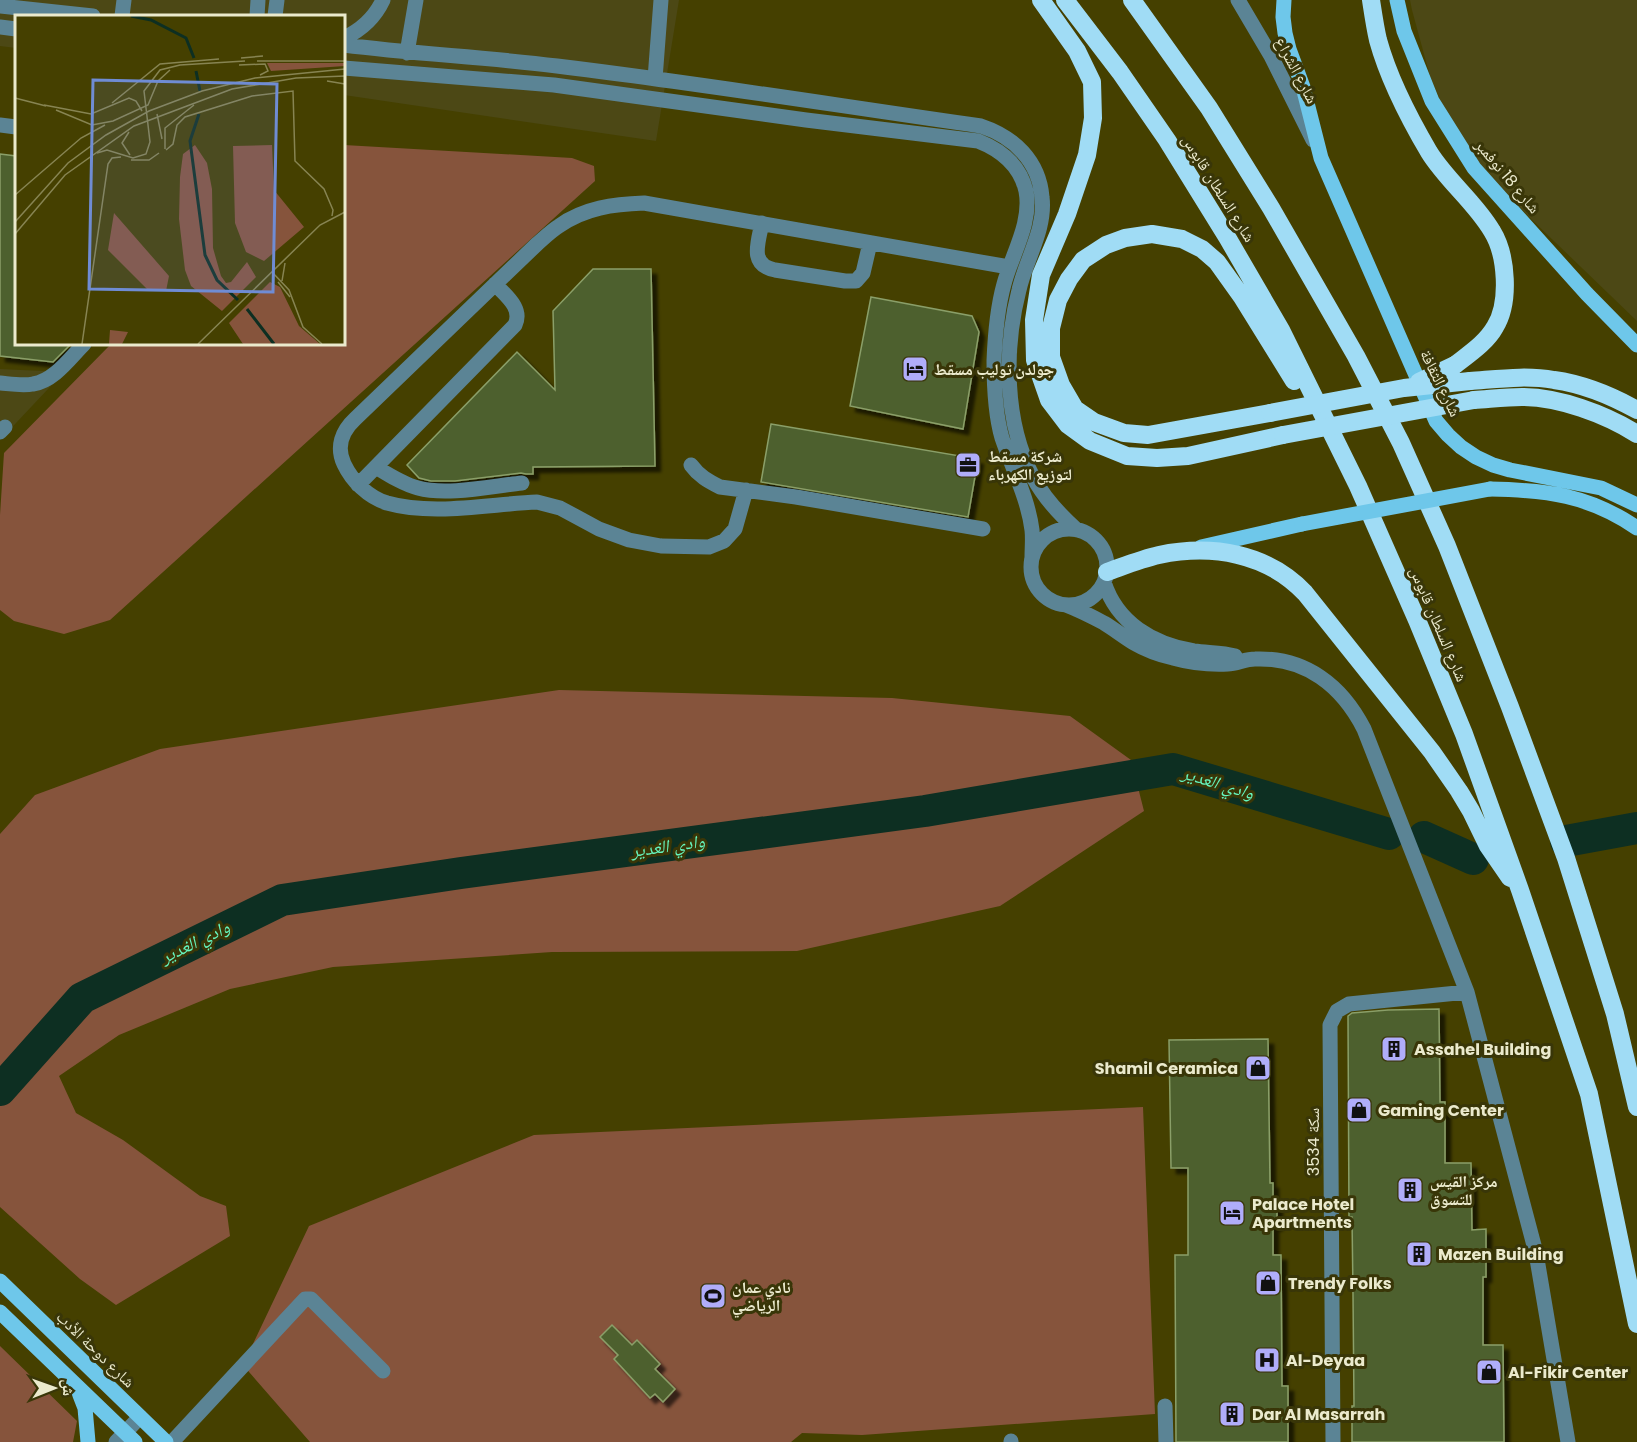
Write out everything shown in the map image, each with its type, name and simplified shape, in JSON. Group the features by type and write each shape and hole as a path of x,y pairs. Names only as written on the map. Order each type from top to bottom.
{"highway":[{"path":"1041,0 1077,51 1092,82 1093,118 1087,155 1067,214 1041,275 1034,320 1035,360 1049,400 1068,425 1090,441 1127,456 1158,458 1188,456 1283,435 1474,400 1523,397 1558,402 1593,412 1637,434"},
{"name":"شارع السلطان قابوس","path":"1065,0 1120,72 1167,140 1281,330 1359,486 1417,620 1464,734 1589,1094 1637,1324"},
{"name":"شارع السلطان قابوس","path":"1132,0 1209,108 1271,208 1356,356 1401,443 1447,546 1566,858 1615,1014 1637,1107"},
{"path":"1371,0 1378,40 1392,79 1412,122 1431,155 1493,232 1503,257 1505,282 1503,307 1496,327 1482,343 1455,365 1404,388"},
{"path":"1359,486 1242,297 1217,262 1202,249 1182,239 1152,234 1125,238 1106,245 1083,260 1069,279 1059,300 1052,328 1051,357 1061,385 1075,409 1094,422 1124,433 1148,435 1270,413 1404,388 1519,377 1554,380 1589,388 1637,410"},
{"path":"1105,577 1140,560 1181,552 1223,552 1260,561 1275,568 1296,583 1432,752 1471,811 1497,861 1520,890"}],"main road":[{"path":"1284,0 1283,17 1288,49 1303,87 1321,158"},
{"name":"شارع 18 نوفمبر","path":"1397,0 1404,31 1432,100 1474,168 1587,294 1637,345"},
{"name":"شارع الثقافة","path":"1321,158 1436,421 1448,435 1461,447 1492,465 1601,488 1637,505"},
{"path":"1181,552 1302,524 1490,489 1529,490 1568,497 1608,511 1637,528"},
{"name":"شارع دوحة الأدب","path":"0,1281 140,1417 157,1439"},
{"path":"0,1311 125,1439"},
{"path":"76,1387 85,1408 88,1442"}],"street":[{"path":"122,15 124,0"},
{"path":"257,15 258,0"},
{"path":"275,15 277,0"},
{"path":"345,38 357,32 366,24 374,16 383,0"},
{"path":"407,53 416,0"},
{"path":"655,80 661,0"},
{"name":"شارع الشراع","path":"1238,0 1276,66 1321,158"},
{"path":"0,6 20,4 87,15"},
{"path":"0,27 15,29"},
{"path":"345,45 556,66 981,126 1008,138 1020,148 1036,172 1043,213 1026,264 1013,316 1010,363 1013,410 1021,448 1034,479 1053,506 1077,530"},
{"path":"345,68 554,85 978,141 999,151 1016,168 1027,200 1025,222 1009,267 998,314 994,355 995,388 1002,436 1030,520 1033,543 1032,576 1035,585 1048,599 1103,623 1152,652 1206,664 1229,664 1244,659"},
{"path":"0,125 15,127"},
{"path":"746,490 735,529 724,541 709,547 661,546 629,540 599,529 560,508 537,502 458,508 421,508 386,502 371,496 358,485 341,459 340,448 342,436 347,427 537,244 560,225 586,212 614,204 644,202 1009,267"},
{"path":"762,224 757,253 762,265 768,269 856,281 863,273 870,243"},
{"path":"358,485 515,326 518,312 495,284"},
{"path":"0,383 26,385 41,382 53,375 83,345"},
{"path":"691,465 699,475 720,487 983,529"},
{"path":"376,467 405,483 418,488 435,490 522,483"},
{"path":"1032,557 1036,548 1049,534 1058,530 1077,530 1086,533 1100,545 1107,563 1100,590 1085,602 1066,605"},
{"path":"1105,577 1110,599 1120,614 1149,636 1190,651 1230,655 1244,659 1271,659 1297,665 1337,690 1357,715 1369,740 1467,993 1536,1253 1568,1442"},
{"name":"سكة 3534","path":"1333,1442 1330,1025 1337,1011 1349,1004 1467,993"},
{"path":"172,1442 305,1299 311,1299 383,1371"},
{"path":"1165,1406 1166,1442"},
{"path":"125,1439 140,1417"}],"shaded area":[{"path":"0,0 679,0 656,141 345,95 345,15 15,15 15,48 0,46"},
{"path":"1410,0 1637,0 1637,321 1528,216 1473,157 1447,116 1430,76"},
{"path":"345,145 572,158 594,166 595,181 110,620 64,634 14,621 0,610 0,515 4,453 110,345 345,345"},
{"path":"0,369 64,372 0,440"},
{"path":"559,690 892,698 1070,716 1131,760 1144,811 1000,906 797,951 552,952 333,967 230,989 119,1035 59,1076 76,1113 123,1140 200,1196 226,1206 230,1236 116,1305 80,1279 0,1207 0,834 35,795 160,749"},
{"name":"نادي عمان الرياضي","path":"1143,1107 1155,1414 862,1435 802,1433 791,1442 310,1442 243,1365 309,1226 534,1135"},
{"path":"0,1346 77,1421 73,1442 0,1442"}],"building":[{"path":"0,154 15,156 15,345 70,345 53,362 0,356"},
{"path":"593,269 651,269 655,466 533,467 533,474 521,473 455,481 431,481 419,478 407,465 517,352 555,390 553,311"},
{"name":"جولدن توليب مسقط","path":"871,297 972,316 979,332 963,429 850,406"},
{"path":"771,424 978,459 968,517 761,482"},
{"path":"1439,1009 1440,1102 1445,1102 1445,1163 1471,1163 1472,1230 1486,1229 1483,1345 1503,1345 1504,1442 1352,1442 1353,1294 1352,1217 1349,1217 1348,1016 1352,1013 1388,1010"},
{"path":"1268,1039 1270,1183 1273,1183 1273,1202 1277,1202 1277,1225 1273,1225 1273,1255 1281,1255 1282,1386 1288,1386 1288,1442 1176,1442 1175,1255 1188,1255 1188,1168 1171,1168 1169,1040"},
{"path":"612,1325 632,1345 637,1340 660,1364 655,1369 675,1389 663,1402 655,1394 650,1398 614,1359 618,1355 600,1337"}],"waterway":[{"name":"وادي الغدير","path":"0,1090 82,998 282,900 461,873 925,811 1173,769 1389,834"},
{"name":"وادي الغدير","path":"1566,841 1637,828"},
{"name":"وادي الغدير","path":"1424,837 1473,859"}],"place":[{"name":"جولدن توليب مسقط","path":"915,369"},
{"name":"شركة مسقط لتوزيع الكهرباء","path":"968,465"},
{"name":"Assahel Building","path":"1394,1049"},
{"name":"Shamil Ceramica","path":"1258,1068"},
{"name":"Gaming Center","path":"1359,1110"},
{"name":"مركز القيس للتسوق","path":"1410,1190"},
{"name":"Palace Hotel Apartments","path":"1232,1213"},
{"name":"Mazen Building","path":"1419,1254"},
{"name":"Trendy Folks","path":"1268,1283"},
{"name":"نادي عمان الرياضي","path":"713,1296"},
{"name":"Al-Deyaa","path":"1267,1360"},
{"name":"Al-Fikir Center","path":"1489,1372"},
{"name":"Dar Al Masarrah","path":"1232,1414"}]}
